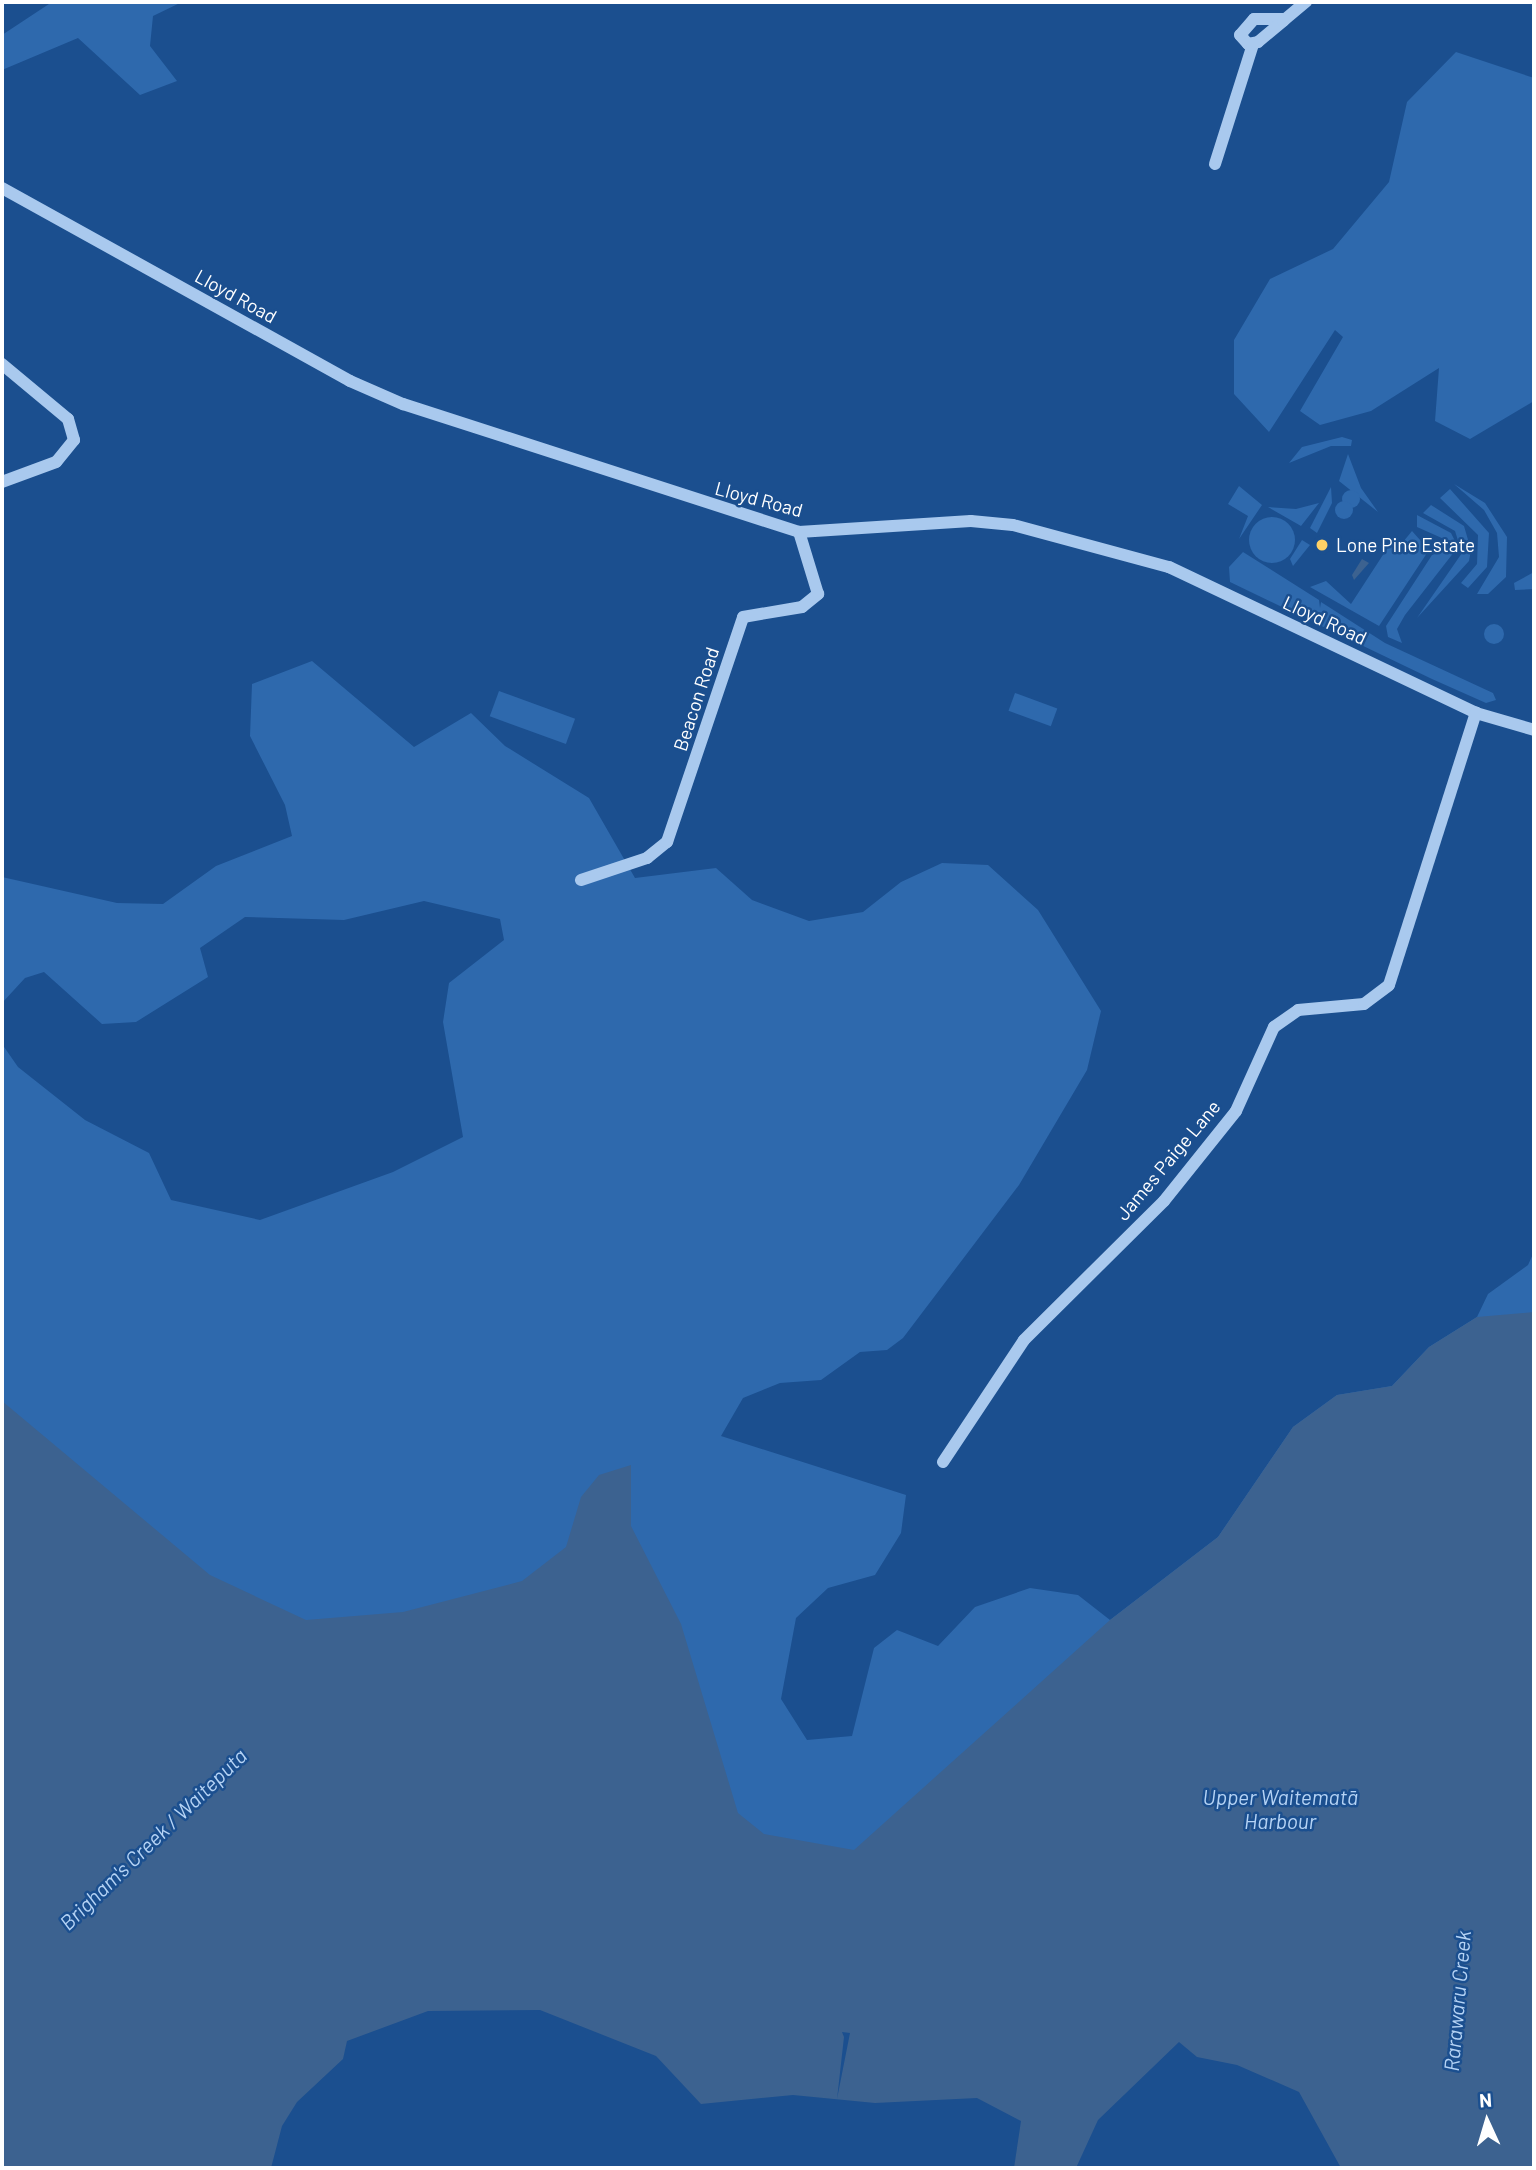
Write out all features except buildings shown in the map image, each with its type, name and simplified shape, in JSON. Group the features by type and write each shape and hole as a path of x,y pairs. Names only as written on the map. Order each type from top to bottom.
{"street":[{"path":"1215,164 1253,44 1306,2"},
{"path":"1253,44 1240,36 1247,24 1285,19"},
{"name":"Lloyd Road","path":"2,188 350,381 449,420 799,532 971,521 1026,528 1192,576 1476,713 1534,730"},
{"path":"2,364 68,419 74,440 56,462 2,482"},
{"name":"Beacon Road","path":"581,880 647,858 667,842 743,617 802,607 818,594 799,532"},
{"name":"James Paige Lane","path":"943,1462 1024,1340 1164,1201 1236,1111 1274,1027 1298,1010 1364,1004 1389,985 1476,713"}],"shaded area":[{"path":"52,2 182,2 153,16 150,46 177,81 140,95 78,38 2,70 2,35"},
{"path":"1456,52 1534,78 1534,401 1470,439 1435,421 1439,368 1371,411 1320,425 1300,411 1343,337 1335,330 1269,432 1234,394 1234,340 1270,279 1333,249 1389,182 1407,102"},
{"path":"1342,437 1352,440 1351,446 1331,446 1289,463 1302,447"},
{"path":"1348,454 1361,488 1378,512 1339,481"},
{"path":"1454,484 1485,503 1507,537 1506,577 1488,594 1477,594 1499,557 1497,533 1484,510"},
{"path":"1239,486 1262,505 1239,539 1248,516 1228,504"},
{"path":"1331,487 1332,503 1317,533 1310,528"},
{"path":"1450,489 1489,533 1487,567 1468,588 1461,583 1477,564 1478,535 1440,498"},
{"path":"1351,490 1357,493 1360,499 1357,505 1351,508 1345,505 1342,499 1345,493"},
{"path":"1344,501 1350,504 1353,510 1350,516 1344,519 1338,516 1335,510 1338,504"},
{"path":"1319,503 1301,526 1268,507 1296,509"},
{"path":"1431,505 1464,526 1471,550 1469,561 1417,618 1462,553 1455,531 1423,513"},
{"path":"1417,515 1451,533 1458,547 1405,615 1397,629 1402,643 1388,637 1386,626 1432,555 1448,550 1444,539 1417,527"},
{"path":"1272,517 1288,524 1295,540 1288,556 1272,563 1256,556 1249,540 1256,524"},
{"path":"1412,531 1429,550 1379,626 1310,587 1326,581 1351,604 1392,541 1403,542"},
{"path":"1302,540 1310,545 1293,566 1290,559"},
{"path":"1243,552 1319,600 1320,608 1321,602 1385,643 1493,693 1496,700 1486,703 1230,582 1229,567"},
{"path":"1534,572 1534,589 1515,590 1514,583"},
{"path":"1494,624 1501,627 1504,634 1501,641 1494,644 1487,641 1484,634 1487,627"},
{"path":"312,661 414,747 471,713 505,746 589,798 635,878 716,868 752,900 809,921 863,912 901,882 942,863 988,865 1038,910 1101,1011 1087,1070 1019,1185 903,1338 887,1350 860,1352 821,1380 780,1383 743,1398 721,1436 906,1495 901,1533 875,1575 828,1588 796,1618 781,1699 807,1740 852,1736 874,1648 897,1630 938,1646 975,1607 1030,1588 1078,1595 1110,1620 1218,1537 1293,1427 1337,1395 1392,1386 1429,1347 1477,1317 1488,1294 1528,1265 1534,1252 1534,1547 1040,1902 2,1669 2,1044 18,1067 85,1120 149,1153 171,1200 260,1220 393,1172 463,1137 443,1022 449,983 504,940 500,919 424,901 344,920 245,917 200,948 208,977 136,1022 102,1024 44,972 25,978 2,1003 2,877 117,903 163,904 216,866 292,836 285,805 250,736 252,684"},
{"path":"499,691 575,719 566,744 490,716"},
{"path":"1015,693 1057,708 1051,726 1009,711"}],"water":[{"path":"1362,559 1369,563 1354,580 1352,575"},
{"name":"Upper Waitematā Harbour","path":"1534,1312 1534,2168 1341,2168 1299,2092 1237,2065 1197,2057 1179,2042 1098,2120 1076,2168 1014,2168 1021,2121 977,2098 875,2103 793,2095 701,2104 656,2056 540,2010 428,2011 347,2041 343,2059 297,2102 282,2126 271,2168 2,2168 2,1401 210,1575 306,1620 403,1612 522,1581 566,1547 581,1497 599,1475 631,1465 631,1526 681,1624 738,1813 764,1834 854,1850 1110,1620 1218,1537 1293,1427 1337,1395 1392,1386 1429,1347 1477,1317"}],"pier":[{"path":"842,2032 850,2033 837,2099 844,2037"}],"place":[{"name":"Lone Pine Estate","path":"1322,545"}],"water label":[{"name":"Brigham's Creek / Waiteputa","path":"153,1839"},
{"name":"Rarawaru Creek","path":"1457,2001"}]}
